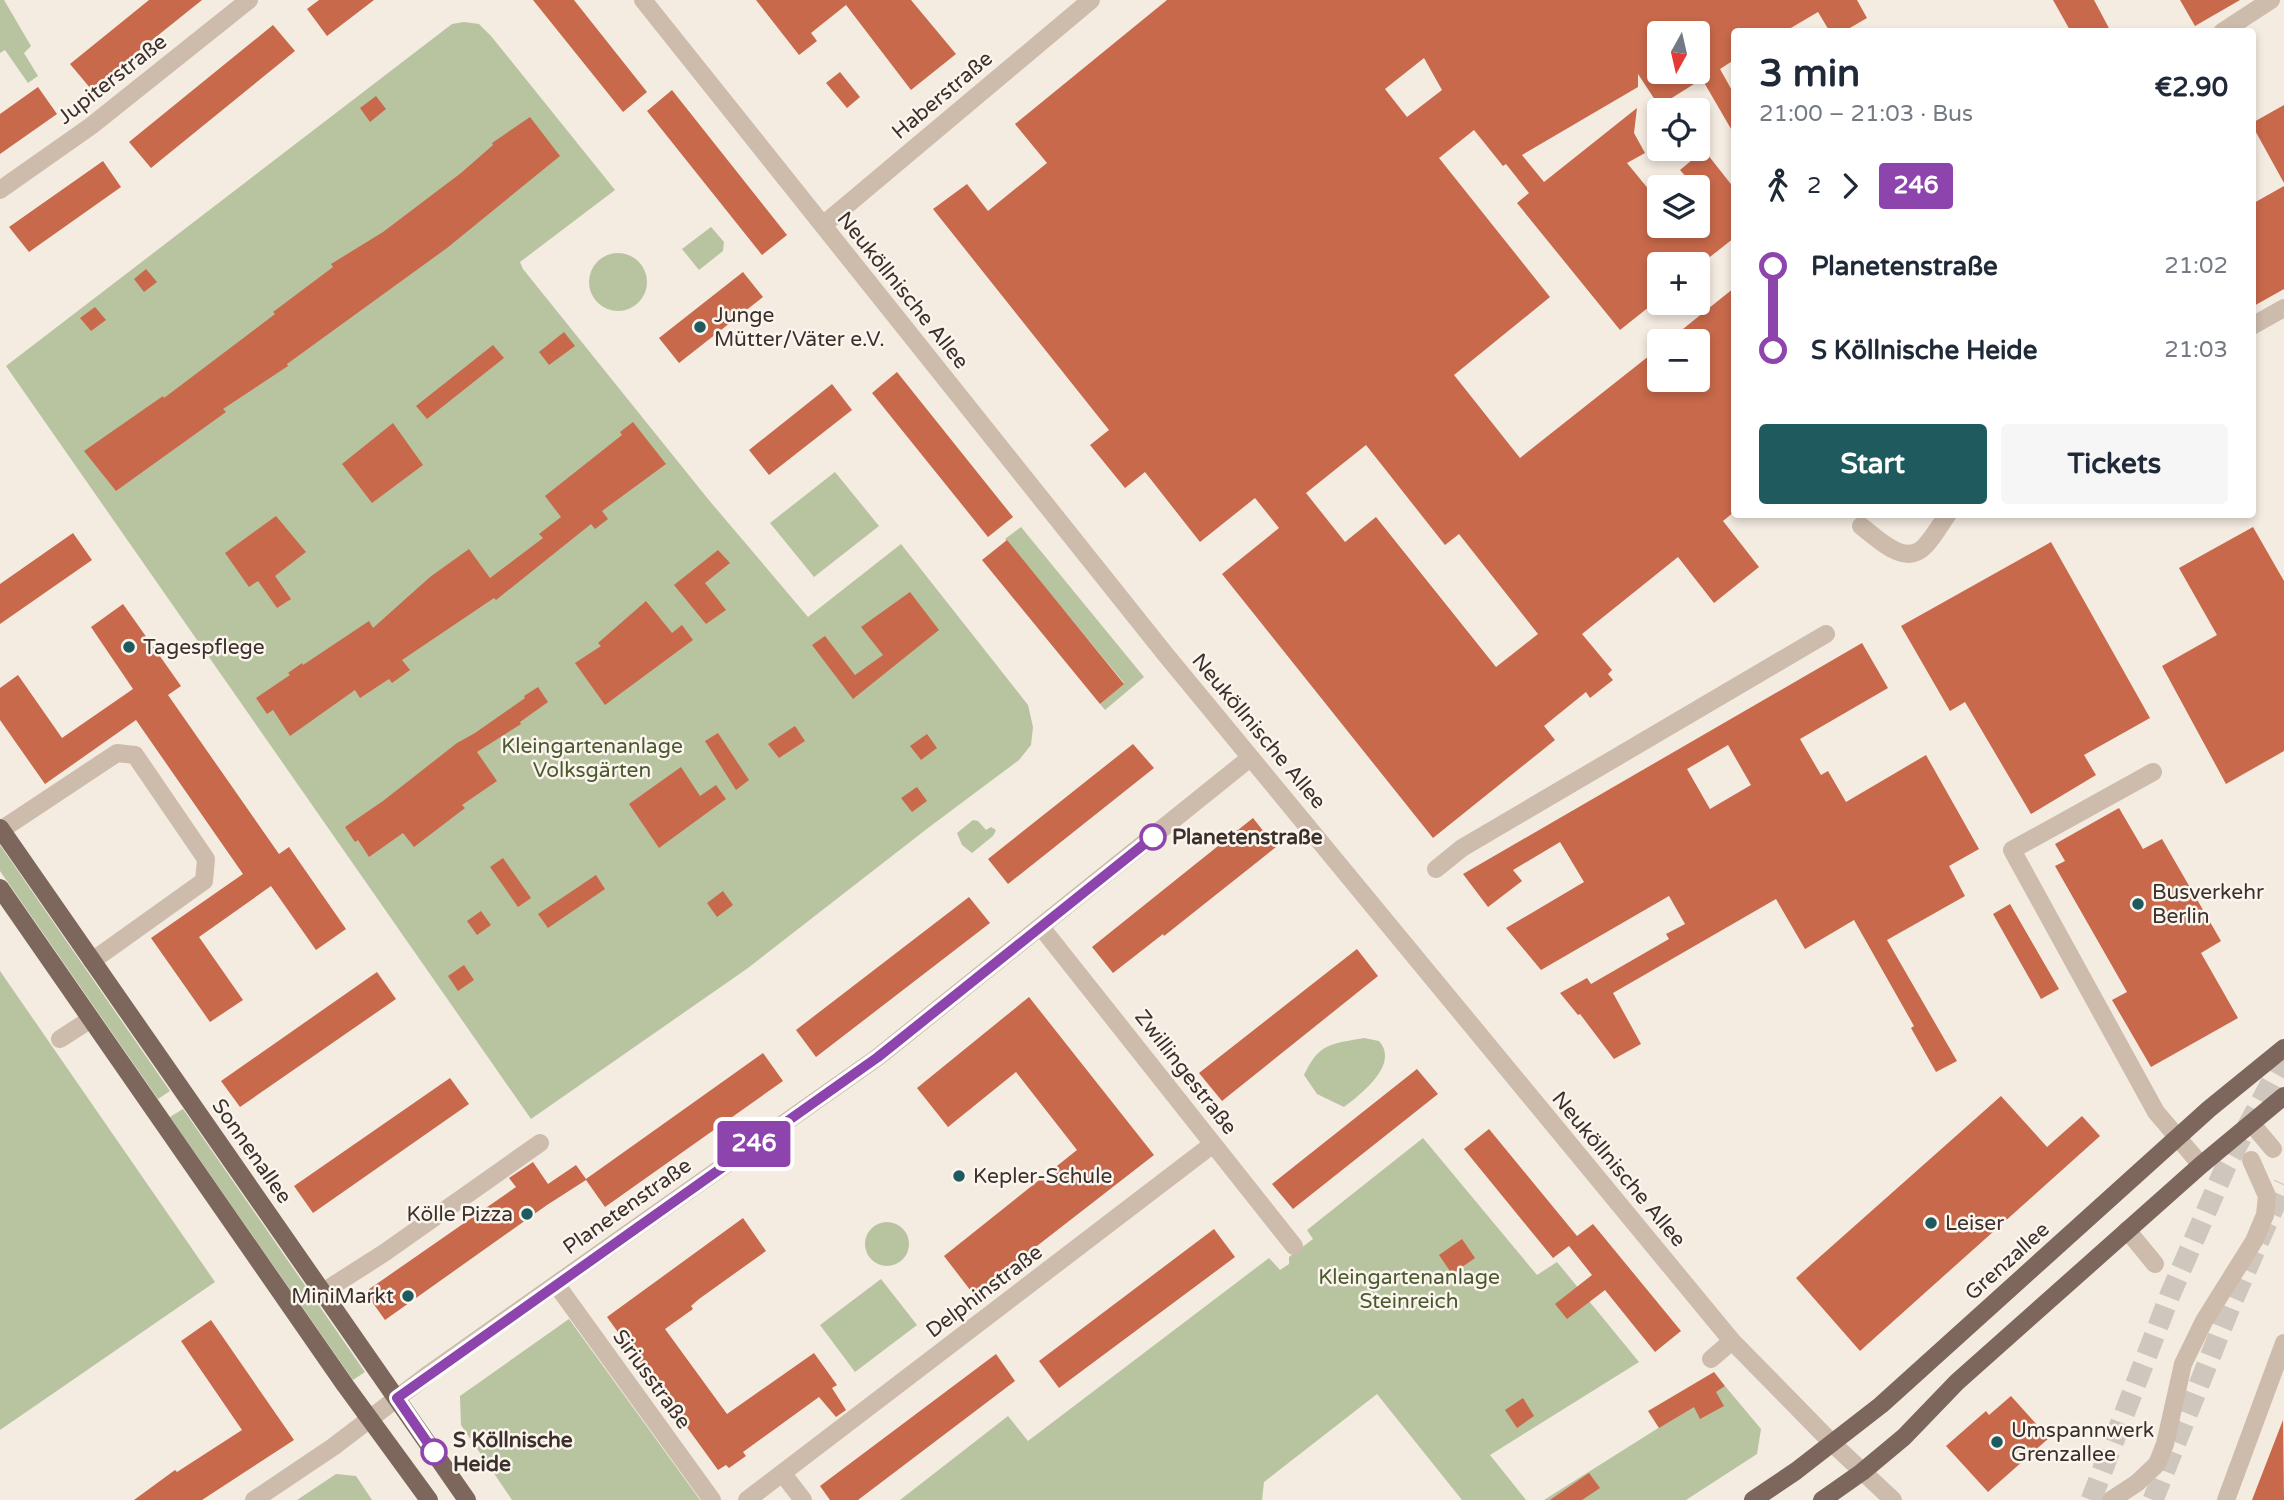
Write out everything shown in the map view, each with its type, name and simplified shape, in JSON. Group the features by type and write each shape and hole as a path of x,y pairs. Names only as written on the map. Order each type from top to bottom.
{"main road":[{"name":"Sonnenallee","path":"1,829 467,1500"},
{"path":"0,888 429,1500"},
{"name":"Grenzallee","path":"1753,1500 1881,1405 2215,1104 2284,1048"},
{"path":"1822,1500 1862,1472 1904,1437 1957,1382 2201,1165 2284,1096"}],"street":[{"name":"Jupiterstraße","path":"0,190 91,126 249,0"},
{"name":"Neuköllnische Allee","path":"643,0 1251,758 1732,1341 1832,1443 1893,1500"},
{"name":"Haberstraße","path":"823,225 1091,0"},
{"path":"2228,28 2271,0"},
{"path":"2256,324 2284,308"},
{"path":"1861,526 1894,551 1908,553 1923,549 1945,518"},
{"path":"1436,869 1462,848 1826,634"},
{"path":"1,829 117,753 135,755 143,766 206,859 204,880 92,961"},
{"name":"Planetenstraße","path":"254,1500 333,1447 556,1284 878,1057 1251,758"},
{"path":"2153,772 2012,850 2156,1112 2201,1165"},
{"name":"Zwillingestraße","path":"1041,927 1294,1246"},
{"path":"60,1039 91,1019"},
{"path":"2250,1123 2273,1149"},
{"path":"323,1292 384,1253 540,1143"},
{"name":"Delphinstraße","path":"747,1500 1213,1144"},
{"path":"2110,1500 2137,1483 2157,1464 2165,1444 2183,1364 2204,1321 2254,1241 2265,1215 2267,1196 2251,1160"},
{"path":"2127,1230 2155,1264"},
{"name":"Siriusstraße","path":"556,1284 712,1500"},
{"path":"1712,1359 1732,1341"},
{"path":"2226,1500 2284,1343"},
{"path":"783,1474 803,1500"}],"green space":[{"path":"0,0 4,0 31,46 24,53 38,76 28,83 5,50 0,53"},
{"name":"Kleingartenanlage Volksgärten","path":"452,24 479,24 491,36 615,190 520,262 523,269 708,499 808,617 901,544 1028,705 1033,727 1031,745 1019,760 748,968 531,1119 6,366"},
{"path":"711,227 724,242 723,251 699,270 682,249"},
{"path":"612,253 624,253 639,261 647,276 647,288 639,303 624,311 612,311 597,303 589,288 589,276 597,261"},
{"path":"835,472 879,526 814,577 770,523"},
{"path":"1021,527 1144,677 1105,710 1100,704 1124,683 1005,539"},
{"path":"973,820 978,821 986,830 991,827 996,830 993,836 972,853 962,845 957,833"},
{"path":"0,845 170,1091 158,1099 0,871"},
{"path":"0,971 215,1282 0,1430"},
{"path":"1364,1038 1379,1041 1384,1050 1385,1059 1376,1078 1344,1107 1317,1094 1304,1075 1315,1057 1334,1044"},
{"path":"183,1109 365,1372 353,1380 170,1117"},
{"name":"Kleingartenanlage Steinreich","path":"1423,1138 1537,1275 1557,1262 1639,1362 1490,1455 1526,1500 1462,1500 1377,1394 1264,1482 1262,1500 900,1500 1008,1416 1028,1441 1269,1258 1280,1270 1289,1264 1289,1257 1313,1239 1307,1230"},
{"path":"887,1222 896,1223 903,1228 908,1235 908,1253 903,1260 896,1265 887,1266 878,1265 871,1260 866,1253 865,1244 866,1235 871,1228 878,1223"},
{"path":"881,1279 917,1325 855,1372 820,1325"},
{"path":"569,1319 700,1500 512,1500 461,1425 460,1396"},
{"path":"1725,1386 1761,1429 1757,1454 1686,1500 1544,1500"},
{"path":"336,1474 356,1476 372,1500 297,1500"}],"building":[{"path":"149,0 202,0 91,89 70,64"},
{"path":"319,0 374,0 327,36 307,9"},
{"path":"533,0 574,0 647,92 623,112"},
{"path":"756,0 911,0 956,54 911,90 846,5 811,33 817,41 799,55"},
{"path":"1167,0 1857,0 1867,18 1850,28 1828,28 1818,12 1791,28 1731,28 1731,62 1720,69 1731,89 1731,129 1705,84 1710,84 1710,21 1647,21 1647,84 1694,84 1672,98 1654,98 1638,74 1638,87 1522,155 1544,182 1637,108 1634,133 1645,153 1627,163 1647,187 1647,238 1710,238 1710,175 1684,175 1680,170 1691,161 1710,161 1710,158 1731,184 1731,240 1710,257 1710,252 1647,252 1647,309 1620,330 1517,203 1529,193 1474,130 1439,158 1550,297 1454,375 1520,458 1647,357 1647,392 1710,392 1710,329 1683,329 1700,315 1710,315 1710,307 1731,290 1731,514 1723,521 1759,567 1714,603 1678,557 1582,634 1612,670 1608,674 1613,680 1590,698 1586,692 1544,726 1555,740 1433,838 1222,574 1279,528 1255,498 1200,542 1145,472 1125,488 1090,445 1109,430 933,209 967,184 988,211 1047,163 1015,124","holes":["1424,58 1442,90 1407,117 1385,89","1366,445 1445,545 1459,534 1538,634 1496,667 1376,517 1345,542 1306,493"]},
{"path":"2053,0 2094,0 2109,28 2069,28"},
{"path":"2180,0 2240,0 2195,26"},
{"path":"273,25 295,51 151,168 129,142"},
{"path":"840,72 860,97 847,108 826,83"},
{"path":"38,87 57,114 0,154 0,114"},
{"path":"672,90 787,235 762,255 647,111"},
{"path":"376,96 386,109 370,122 360,108"},
{"path":"2284,105 2284,183 2256,132 2256,121"},
{"path":"530,117 560,156 447,248 287,364 288,366 223,409 226,412 116,491 84,451 163,396 164,398 275,314 273,312 333,267 331,264 383,232 461,173 493,145 492,143"},
{"path":"103,161 121,187 29,252 9,227"},
{"path":"2284,186 2284,289 2256,305 2256,202"},
{"path":"146,269 157,282 144,292 134,279"},
{"name":"Junge Mütter/Väter e.V.","path":"743,272 763,297 679,363 659,338"},
{"path":"95,307 106,320 91,331 80,318"},
{"path":"564,332 575,346 549,365 539,352"},
{"path":"493,345 504,358 427,419 416,406"},
{"path":"897,372 1013,517 988,537 872,393"},
{"path":"832,384 852,410 769,475 749,450"},
{"path":"633,422 666,464 602,511 608,519 595,529 591,524 496,600 494,598 402,660 410,670 392,683 389,679 360,698 355,690 290,736 273,710 267,714 256,698 290,675 288,673 302,663 303,665 369,621 373,628 430,577 469,549 490,578 543,538 539,534 561,517 545,496 622,435 620,432"},
{"path":"393,423 423,465 372,503 342,464"},
{"path":"276,516 306,552 275,576 291,599 277,608 258,581 249,587 225,553"},
{"path":"2253,527 2284,581 2284,751 2226,784 2162,666 2217,635 2179,568"},
{"path":"73,533 92,560 0,624 0,584"},
{"path":"1007,540 1124,684 1100,704 982,560"},
{"path":"2051,542 2150,718 2084,755 2096,775 2031,814 1965,702 1950,711 1901,626"},
{"path":"718,550 730,563 705,583 726,610 706,624 674,585"},
{"path":"910,592 939,630 853,699 812,645 825,636 855,675 883,655 861,627"},
{"path":"646,601 672,633 682,625 693,640 605,705 575,663 601,646 598,643"},
{"path":"123,604 181,686 168,695 279,854 289,847 346,929 316,950 271,886 199,937 243,1000 210,1022 151,938 243,874 136,720 45,784 0,720 0,688 18,675 62,738 133,689 91,627"},
{"path":"1862,643 1888,688 1800,739 1821,775 1828,771 1846,802 1926,755 1979,849 1949,866 1965,896 1887,940 1957,1061 1936,1072 1911,1028 1914,1026 1854,920 1805,949 1776,899 1613,993 1641,1044 1614,1059 1580,1014 1578,1015 1560,993 1587,978 1591,984 1669,939 1666,934 1685,924 1669,896 1541,970 1506,928 1584,882 1560,842 1513,870 1522,881 1488,907 1463,874","holes":["1728,745 1751,785 1710,809 1687,769"]},
{"path":"538,687 548,702 520,722 521,724 477,752 497,781 462,805 465,808 414,847 403,833 369,857 358,840 355,842 345,827 457,743"},
{"path":"795,726 805,741 779,758 768,744"},
{"path":"718,733 749,780 736,790 705,741"},
{"path":"927,734 937,748 921,760 910,746"},
{"path":"1133,744 1154,768 1008,884 988,859"},
{"path":"681,767 700,796 716,785 726,799 659,848 629,804"},
{"path":"917,787 927,801 912,812 901,798"},
{"name":"Busverkehr Berlin","path":"2119,808 2143,849 2162,839 2221,941 2201,953 2238,1018 2151,1067 2112,1000 2127,992 2055,866 2065,861 2055,844"},
{"path":"1253,818 1276,847 1113,973 1092,947"},
{"path":"503,858 531,898 518,907 490,867"},
{"path":"596,875 605,889 548,928 538,914"},
{"path":"723,891 733,905 717,917 707,903"},
{"path":"969,897 990,923 816,1057 796,1030"},
{"path":"2010,904 2059,989 2041,999 1993,914"},
{"path":"481,911 491,925 477,935 467,921"},
{"path":"1357,949 1378,976 1222,1101 1199,1073"},
{"path":"464,965 474,980 458,991 448,976"},
{"path":"377,972 396,999 240,1107 221,1081"},
{"path":"1029,997 1154,1155 974,1295 944,1256 1077,1150 1016,1072 948,1127 917,1088"},
{"path":"763,1053 783,1081 605,1207 586,1180 385,1320 365,1292 516,1187 509,1178 533,1162 548,1184 576,1165 586,1179"},
{"path":"1417,1069 1438,1094 1293,1209 1272,1184"},
{"path":"450,1078 469,1104 313,1213 294,1186"},
{"name":"Leiser","path":"2001,1096 2047,1147 2082,1116 2100,1136 1860,1351 1796,1278"},
{"path":"1489,1129 1577,1236 1593,1224 1681,1331 1655,1352 1605,1290 1567,1319 1555,1304 1592,1275 1569,1246 1553,1258 1464,1149"},
{"path":"743,1218 766,1251 699,1299 691,1306 693,1309 665,1329 727,1414 814,1353 837,1385 832,1388 846,1410 836,1417 819,1397 743,1452 746,1456 729,1468 726,1465 718,1470 607,1317"},
{"path":"1214,1229 1235,1257 1059,1388 1039,1361"},
{"path":"1462,1239 1475,1258 1452,1274 1439,1255"},
{"path":"211,1320 294,1440 202,1500 134,1500 175,1470 177,1472 242,1430 181,1341"},
{"path":"996,1354 1015,1381 858,1500 830,1500 820,1486"},
{"path":"1714,1372 1725,1386 1716,1392 1724,1406 1700,1419 1694,1407 1659,1428 1648,1411"},
{"name":"Umspannwerk Grenzallee","path":"2011,1396 2049,1438 1988,1492 1946,1446 1986,1411 1989,1415"},
{"path":"1523,1398 1534,1416 1517,1428 1505,1410"},
{"path":"2283,1420 2284,1500 2252,1500"},
{"path":"1589,1473 1600,1488 1582,1500 1550,1500"}],"tunnel":[{"path":"2091,1500 2170,1295 2226,1166 2284,1059"},
{"path":"2153,1500 2230,1307 2284,1184"}],"bus line":[{"name":"246","path":"434,1452 397,1398 878,1057 1153,837"}],"place":[{"name":"Junge Mütter/Väter e.V.","path":"700,327"},
{"name":"Tagespflege","path":"129,647"},
{"name":"Planetenstraße","path":"1153,837"},
{"name":"Busverkehr Berlin","path":"2138,904"},
{"name":"Kepler-Schule","path":"959,1176"},
{"name":"Kölle Pizza","path":"527,1214"},
{"name":"Leiser","path":"1931,1223"},
{"name":"MiniMarkt","path":"408,1296"},
{"name":"Umspannwerk Grenzallee","path":"1997,1442"},
{"name":"S Köllnische Heide","path":"434,1452"}]}
